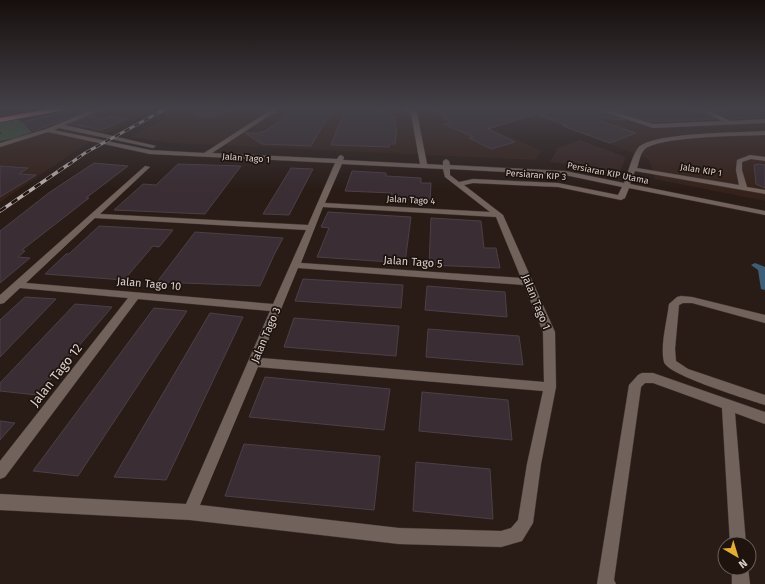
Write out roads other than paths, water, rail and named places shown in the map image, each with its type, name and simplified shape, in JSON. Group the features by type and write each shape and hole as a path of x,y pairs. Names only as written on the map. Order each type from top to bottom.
{"street":[{"path":"0,145 31,135"},
{"name":"Jalan Tago 1","path":"72,135 142,151 205,155 446,164"},
{"name":"Jalan Tago 1","path":"104,135 160,147 340,160"},
{"path":"205,155 236,135"},
{"path":"418,135 424,163"},
{"path":"628,183 641,149 654,142 676,138 727,135"},
{"path":"743,187 739,170 739,161 750,157 765,159"},
{"name":"Jalan Tago 3","path":"190,512 340,160"},
{"path":"446,164 447,176 499,214"},
{"name":"Persiaran KIP Utama","path":"446,164 565,173 765,206"},
{"path":"0,301 147,167"},
{"name":"Jalan KIP 1","path":"633,169 765,192"},
{"name":"Persiaran KIP 3","path":"458,184 473,181 558,185 621,198 628,183"},
{"name":"Persiaran KIP Utama","path":"628,183 765,213"},
{"name":"Jalan Tago 4","path":"321,205 499,214"},
{"name":"Jalan Tago 1","path":"190,512 400,536 501,539 516,535 525,523 534,464 550,387 549,332 499,214"},
{"path":"94,216 312,228"},
{"name":"Jalan Tago 5","path":"296,265 528,282"},
{"name":"Jalan Tago 10","path":"18,285 278,308"},
{"name":"Jalan Tago 12","path":"0,472 136,295"},
{"path":"765,319 692,300 681,299 674,304 669,349 670,363 684,372 765,400"},
{"path":"254,362 550,387"},
{"path":"607,584 605,582 635,384 642,378 654,378 765,418"},
{"path":"728,405 737,536"},
{"path":"0,502 190,512"}],"water":[{"path":"755,263 765,267 765,290 761,289 758,270 751,265"}],"railway":[{"path":"68,165 85,153 117,135"},
{"path":"0,211 69,164"}]}
